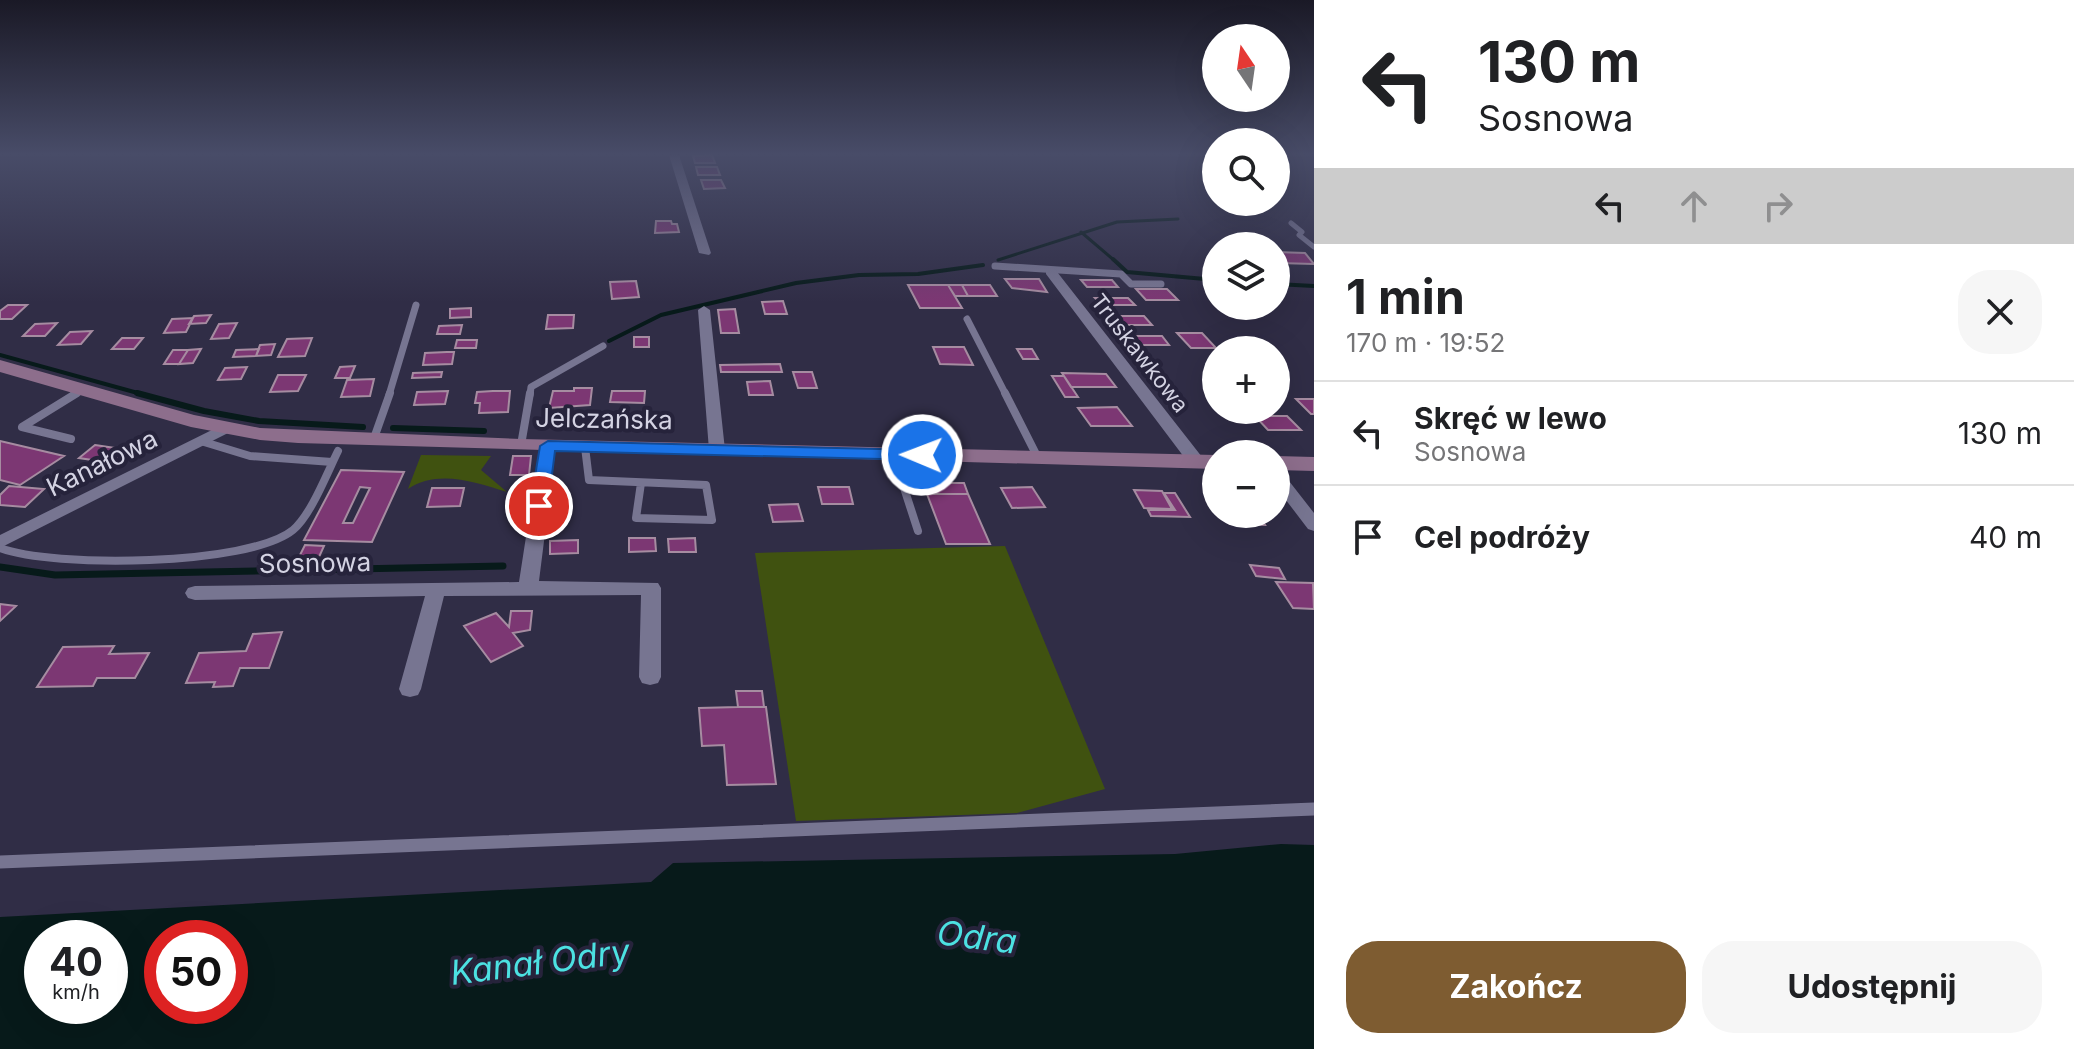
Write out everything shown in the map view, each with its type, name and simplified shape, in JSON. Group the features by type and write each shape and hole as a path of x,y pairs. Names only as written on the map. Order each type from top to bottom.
{"main road":[{"name":"Jelczańska","path":"0,366 226,428 373,441 1202,462"},
{"path":"1290,463 1314,464"}],"street":[{"path":"689,204 705,253"},
{"name":"Truskawkowa","path":"1050,271 1202,457"},
{"path":"704,310 717,450"},
{"name":"Kanałowa","path":"0,545 226,428"},
{"path":"528,588 548,446"},
{"path":"1290,494 1314,525"},
{"name":"Sosnowa","path":"195,593 651,588 650,677"},
{"path":"410,689 436,590"}],"lane":[{"path":"1291,223 1302,232 1299,235 1314,247"},
{"path":"995,266 1121,274 1131,284 1161,284"},
{"path":"373,441 385,412 416,305"},
{"path":"967,319 1038,458"},
{"path":"521,445 531,387 603,346"},
{"path":"71,439 22,427 81,390"},
{"path":"204,442 221,451 244,456 332,462"},
{"path":"585,447 589,480 706,485 712,520 636,518 641,483"},
{"path":"0,545 28,558 66,559 190,557 252,548 296,529 338,451"},
{"path":"893,454 918,531"},
{"path":"0,862 1314,809"}],"green space":[{"path":"421,455 491,456 481,470 507,492 457,479 432,480 408,489"},
{"path":"1005,546 1105,789 1017,813 796,821 755,553"}],"water":[{"path":"1281,844 1314,845 1314,1049 0,1049 0,917 651,882 673,863 1175,854"}],"building":[{"path":"656,221 671,221 677,224 679,232 655,233"},
{"path":"1290,252 1305,253 1314,264 1290,263"},
{"path":"1005,279 1039,279 1047,292 1012,288"},
{"path":"1081,280 1112,280 1118,287 1087,287"},
{"path":"636,281 639,297 612,299 610,282"},
{"path":"908,285 948,285 962,308 920,308"},
{"path":"948,285 962,285 968,296 955,296"},
{"path":"962,285 990,285 997,296 968,296"},
{"path":"1136,289 1167,289 1178,300 1146,300"},
{"path":"1095,298 1128,298 1135,305 1102,305"},
{"path":"783,301 787,314 765,314 762,302"},
{"path":"8,305 27,305 12,319 0,319 0,311"},
{"path":"471,308 471,317 450,318 450,309"},
{"path":"735,309 739,333 721,333 718,310"},
{"path":"211,315 206,323 189,324 194,316"},
{"path":"548,315 574,315 573,328 546,329"},
{"path":"1110,316 1144,316 1152,325 1117,325"},
{"path":"193,318 186,332 164,333 172,319"},
{"path":"57,323 45,336 23,336 35,324"},
{"path":"237,323 229,338 211,339 219,324"},
{"path":"462,325 460,334 437,334 439,326"},
{"path":"92,331 81,344 58,345 70,332"},
{"path":"1177,333 1202,333 1205,336 1202,336 1202,348 1191,348"},
{"path":"1126,336 1162,336 1169,345 1133,345"},
{"path":"634,337 649,337 649,347 634,347"},
{"path":"122,338 143,338 134,349 112,349"},
{"path":"312,338 305,356 278,357 287,339"},
{"path":"457,340 477,340 476,348 455,348"},
{"path":"275,344 271,355 256,356 260,345"},
{"path":"933,347 964,347 973,365 940,364"},
{"path":"201,349 193,363 179,364 188,350"},
{"path":"259,349 256,356 233,357 236,350"},
{"path":"1017,349 1032,349 1038,359 1023,359"},
{"path":"173,350 188,350 179,364 164,364"},
{"path":"454,352 452,364 423,365 425,353"},
{"path":"780,364 782,372 721,372 720,365"},
{"path":"355,366 350,378 335,378 340,367"},
{"path":"247,367 241,379 218,380 225,368"},
{"path":"442,372 441,377 412,378 413,373"},
{"path":"793,372 812,372 817,388 798,388"},
{"path":"1062,373 1106,374 1116,387 1071,387"},
{"path":"278,375 306,375 298,391 270,392"},
{"path":"1052,376 1064,376 1078,397 1065,397"},
{"path":"374,379 370,396 341,397 347,380"},
{"path":"770,381 773,395 749,395 747,382"},
{"path":"574,388 592,388 590,405 549,408 553,391 574,391"},
{"path":"448,391 445,404 414,405 417,392"},
{"path":"510,391 508,412 479,413 480,403 475,403 477,392"},
{"path":"612,391 645,391 644,403 610,402"},
{"path":"1296,399 1314,399 1314,414 1311,414"},
{"path":"1117,407 1132,426 1091,426 1078,408"},
{"path":"1290,419 1301,430 1268,430 1262,424 1290,424"},
{"path":"0,441 64,456 20,485 0,480"},
{"path":"95,445 128,450 112,463 79,458"},
{"path":"513,456 531,456 529,475 510,475"},
{"path":"341,470 404,472 372,542 304,540","holes":["360,487 370,488 353,523 343,523"]},
{"path":"918,483 964,483 968,494 922,494"},
{"path":"9,486 44,489 25,507 0,505 0,495"},
{"path":"818,487 849,487 853,504 822,504"},
{"path":"1032,487 1045,507 1012,508 1001,488"},
{"path":"432,488 464,488 460,506 427,507"},
{"path":"1134,490 1162,491 1172,509 1144,508"},
{"path":"1164,493 1175,493 1190,517 1151,516 1148,510 1175,510"},
{"path":"927,494 968,494 990,544 946,544"},
{"path":"798,504 803,521 773,522 769,505"},
{"path":"629,538 655,538 656,551 629,552"},
{"path":"695,538 696,552 669,552 668,539"},
{"path":"578,540 578,553 550,554 550,541"},
{"path":"305,545 324,546 319,557 299,557"},
{"path":"1250,565 1279,568 1285,579 1256,576"},
{"path":"1276,582 1313,583 1314,609 1293,608"},
{"path":"0,604 16,606 0,621"},
{"path":"511,611 532,611 530,630 513,633 523,646 491,662 464,626 496,613 509,627"},
{"path":"282,632 269,668 240,668 233,686 213,687 215,682 186,683 199,653 246,651 253,634"},
{"path":"114,646 109,654 149,653 135,678 97,678 93,686 37,687 63,647"},
{"path":"736,691 762,691 764,707 738,707"},
{"path":"766,707 776,784 727,785 724,745 702,746 699,708"}],"waterway":[{"path":"1082,233 1117,222 1178,219"},
{"path":"998,260 1082,233"},
{"path":"1082,233 1115,261"},
{"path":"1113,259 1127,272 1202,279"},
{"path":"609,341 661,315 796,283 859,275 918,274 983,265"},
{"path":"1290,285 1314,286"},
{"path":"0,355 145,395"},
{"path":"137,393 204,411 259,421 363,427"},
{"path":"393,428 484,431"},
{"path":"0,567 55,575 503,566"}],"route":[{"path":"539,506 548,446 922,455"}],"water label":[{"name":"Odra","path":"977,937"},
{"name":"Kanał Odry","path":"540,962"}]}
